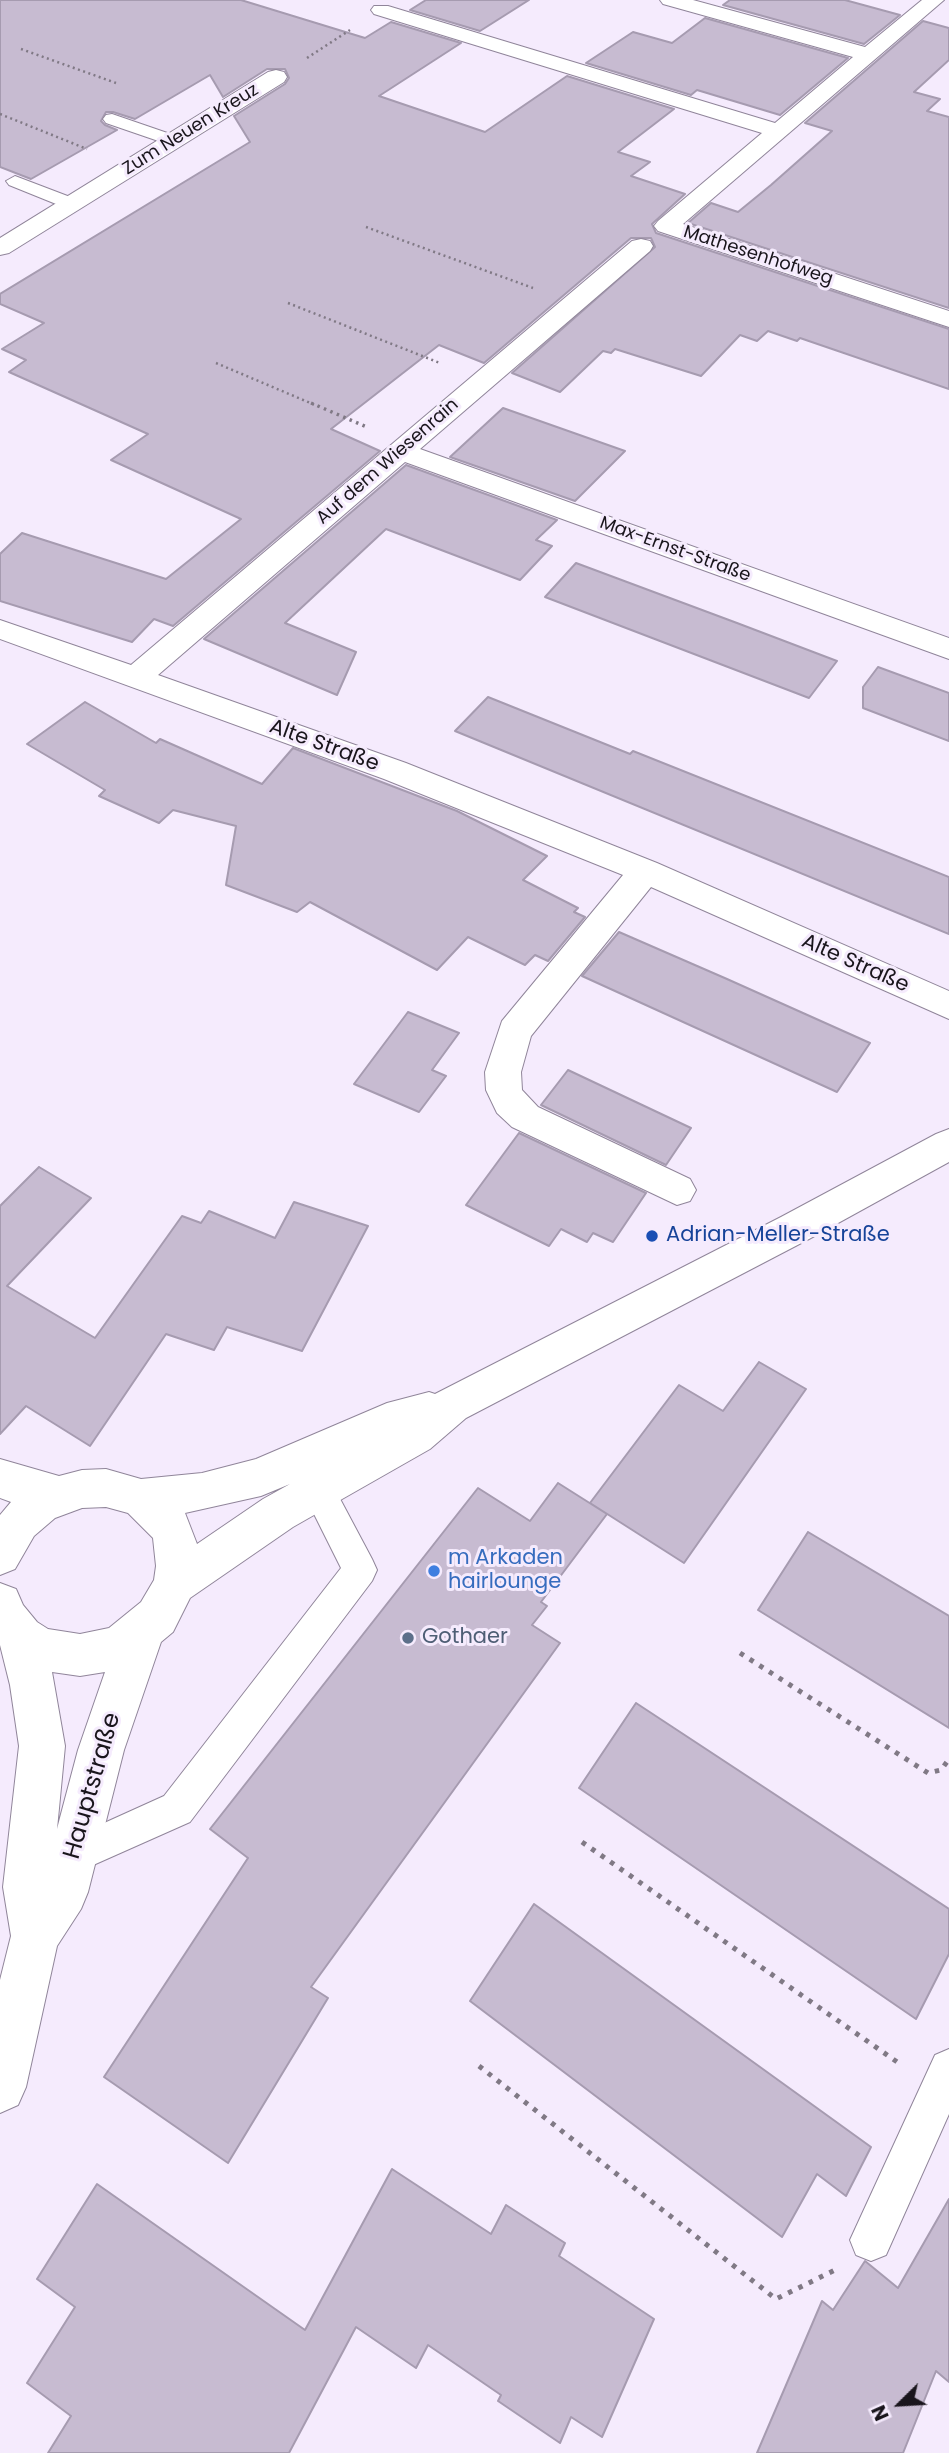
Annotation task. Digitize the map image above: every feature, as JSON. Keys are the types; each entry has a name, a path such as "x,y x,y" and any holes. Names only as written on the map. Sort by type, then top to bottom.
{"street":[{"path":"670,0 869,55"},
{"name":"Mathesenhofweg","path":"934,0 666,226 949,319"},
{"path":"381,10 778,131"},
{"name":"Zum Neuen Kreuz","path":"0,248 276,77"},
{"name":"Auf dem Wiesenrain","path":"135,678 642,246"},
{"name":"Max-Ernst-Straße","path":"404,448 949,649"},
{"name":"Alte Straße","path":"0,629 395,771 645,871 949,1006"},
{"path":"645,871 515,1031 503,1072 504,1090 510,1104 525,1117 677,1190"},
{"path":"175,1584 228,1545 318,1490 415,1436 451,1405 795,1228 949,1144"},
{"path":"0,1555 19,1522 40,1504 59,1495 82,1489 106,1488 141,1498 202,1492 261,1477 402,1416 451,1405"},
{"path":"0,1478 59,1495"},
{"path":"11,1620 40,1649 80,1655 103,1652 125,1643 157,1617 175,1584 177,1548 172,1530 161,1515 141,1498"},
{"name":"Hauptstraße","path":"11,1620 33,1685 42,1746 27,1887 35,1936"},
{"name":"Hauptstraße","path":"0,2087 35,1936 64,1892 101,1750 142,1631"}],"lane":[{"path":"112,120 173,141"},
{"path":"15,181 72,204"},
{"path":"73,1856 177,1809 360,1570 318,1490"},
{"path":"871,2240 941,2101"}],"path":[{"name":"Zum Neuen Kreuz","path":"276,77 381,10"},
{"path":"0,114 131,167"},
{"path":"366,227 575,303"},
{"path":"288,303 484,380"},
{"path":"216,363 404,448"},
{"path":"740,1653 928,1773 941,1770 949,1759"},
{"path":"582,1842 941,2101"},
{"path":"479,2066 776,2299 835,2270 871,2240"}],"building":[{"path":"0,0 241,0 365,38 391,22 461,43 379,96 485,132 567,76 674,109 618,152 650,162 631,176 685,194 652,224 656,233 949,329 949,389 800,338 797,341 768,331 757,341 740,335 701,376 615,349 611,353 603,351 560,392 512,373 655,247 651,238 631,238 484,363 439,345 331,429 380,451 173,626 154,619 132,642 0,601 0,554 22,533 166,579 241,519 111,460 148,434 9,372 26,360 2,349 44,323 0,304 0,294 250,142 234,116 285,84 289,78 285,69 267,69 223,97 210,75 135,119 106,112 101,121 117,130 31,179 0,167"},
{"path":"426,0 529,0 480,31 410,10"},
{"path":"730,0 845,0 900,15 864,44 723,5"},
{"path":"705,18 848,58 780,115 697,90 691,95 586,63 633,32 672,43"},
{"path":"923,21 949,28 949,60 914,92 940,99 927,111 949,117 949,308 688,223 711,203 738,212 771,185 832,131 805,123"},
{"path":"503,408 625,451 575,501 450,457"},
{"path":"406,465 557,520 536,540 552,546 520,580 386,529 285,623 356,652 337,695 204,639"},
{"path":"576,563 837,661 809,698 545,597"},
{"path":"878,667 949,693 949,741 863,708 863,687"},
{"path":"488,697 630,754 633,751 949,877 949,934 455,731"},
{"path":"85,702 156,743 160,739 262,784 293,748 457,811 547,856 523,880 578,908 574,912 585,917 548,961 535,955 525,965 468,937 437,970 310,902 297,912 226,885 236,826 173,810 159,823 99,796 105,790 27,744"},
{"path":"619,932 870,1043 837,1092 582,976"},
{"path":"408,1012 459,1033 432,1070 446,1076 419,1112 354,1084"},
{"path":"568,1070 691,1128 666,1165 541,1105"},
{"path":"519,1133 646,1193 613,1242 593,1233 587,1242 561,1229 549,1246 466,1205"},
{"path":"39,1167 91,1198 7,1286 95,1338 182,1216 201,1223 209,1211 275,1238 294,1202 368,1226 302,1351 227,1327 214,1350 166,1334 90,1446 26,1406 0,1434 0,1206"},
{"path":"759,1362 806,1389 684,1563 590,1503 679,1385 723,1411"},
{"path":"558,1483 607,1514 541,1602 547,1606 532,1625 560,1643 311,1987 328,1998 228,2163 104,2077 248,1858 210,1829 478,1488 530,1521"},
{"path":"808,1532 949,1616 949,1728 758,1610"},
{"path":"636,1703 949,1909 949,1954 916,2019 579,1788"},
{"path":"534,1904 871,2147 846,2196 817,2174 782,2237 470,2001"},
{"path":"392,2169 491,2234 506,2205 565,2243 559,2256 654,2319 602,2437 571,2417 560,2443 498,2401 501,2395 428,2345 416,2368 356,2327 289,2453 48,2453 71,2416 27,2383 75,2307 37,2279 97,2184 305,2330"},
{"path":"949,2199 949,2382 936,2371 903,2453 757,2453 822,2301 833,2310 865,2261 898,2288"}],"place":[{"name":"Adrian-Meller-Straße","path":"652,1236"},
{"name":"m Arkaden hairlounge","path":"434,1571"},
{"name":"Gothaer","path":"408,1638"}]}
